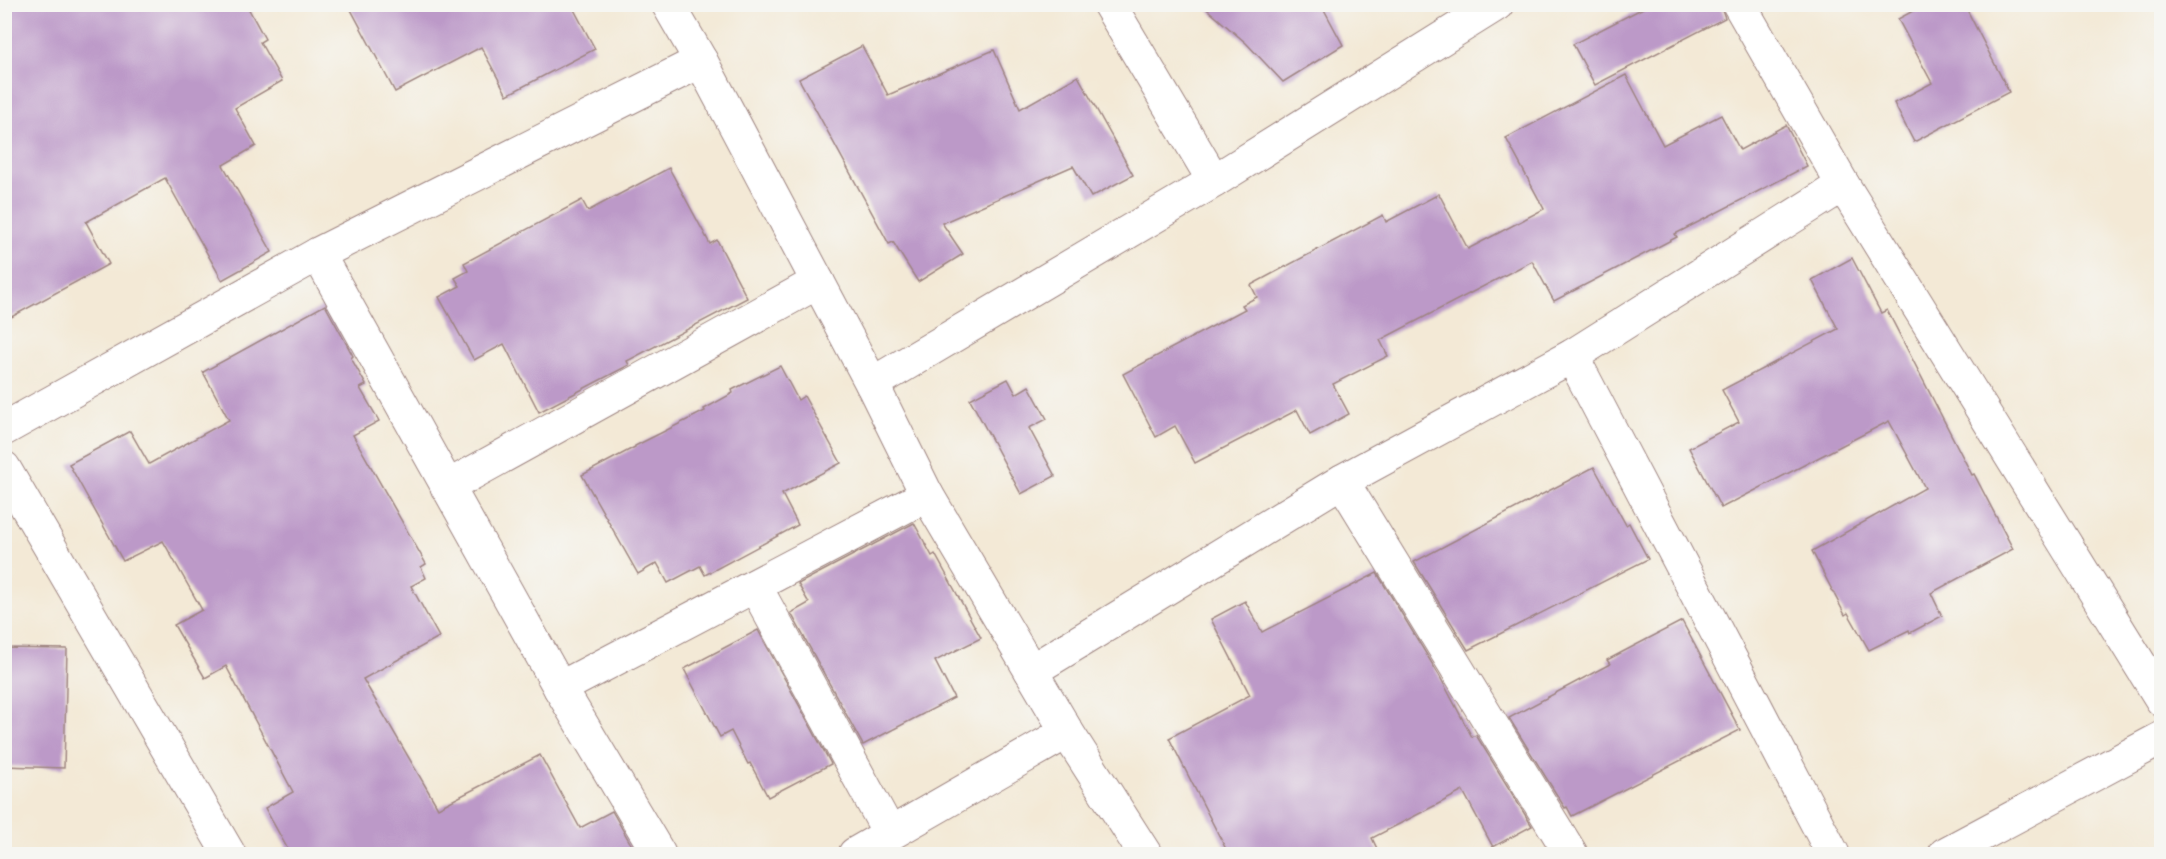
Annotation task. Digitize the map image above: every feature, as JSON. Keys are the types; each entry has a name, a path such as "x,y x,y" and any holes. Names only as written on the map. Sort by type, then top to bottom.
{"street":[{"path":"668,4 701,61 872,384 927,495 1067,732 1144,855"},
{"path":"1109,4 1214,181"},
{"path":"872,384 1214,181 1497,4"},
{"path":"1739,4 1843,185 2162,700"},
{"path":"4,429 318,254 701,61"},
{"path":"1031,670 1342,481 1572,356 1843,185"},
{"path":"318,254 560,688 658,855"},
{"path":"447,487 818,282"},
{"path":"1572,356 1833,855"},
{"path":"4,468 229,855"},
{"path":"1342,481 1571,855"},
{"path":"560,688 927,495"},
{"path":"754,586 890,834"},
{"path":"855,855 1067,732"},
{"path":"1945,855 2162,738"}],"building":[{"path":"4,4 246,4 265,39 260,42 282,81 235,108 256,146 223,165 272,252 222,280 165,178 86,222 109,264 4,321"},
{"path":"348,4 571,4 595,49 507,95 481,47 395,92"},
{"path":"1201,4 1321,4 1343,45 1283,82 1246,43"},
{"path":"1651,4 1720,4 1725,18 1595,85 1573,44"},
{"path":"1926,4 1964,4 2009,92 1914,142 1894,103 1932,83 1898,19"},
{"path":"862,46 888,95 994,50 1020,109 1078,76 1133,175 1091,197 1073,166 942,223 963,254 918,282 893,242 889,244 799,79"},
{"path":"1626,75 1663,145 1721,115 1740,150 1786,125 1807,166 1675,234 1677,237 1554,301 1532,261 1380,340 1388,356 1333,384 1349,414 1310,435 1297,410 1195,463 1175,426 1156,437 1123,374 1245,309 1242,305 1257,297 1251,285 1383,215 1386,222 1439,194 1468,249 1544,209 1506,138"},
{"path":"669,168 710,244 717,240 747,298 627,361 629,365 539,412 504,344 474,360 439,297 460,286 455,278 468,271 464,263 582,200 588,211"},
{"path":"1852,258 1881,313 1887,310 2013,549 1931,593 1942,616 1910,633 1909,630 1869,650 1848,613 1845,615 1812,551 1925,488 1889,421 1721,508 1689,448 1739,422 1722,390 1838,329 1812,280"},
{"path":"325,305 353,356 351,358 366,385 360,388 379,421 353,435 426,564 421,567 426,578 411,586 439,637 363,679 438,808 540,755 580,828 612,811 637,855 291,855 265,808 293,792 226,666 205,678 174,625 202,610 163,541 123,561 69,464 130,431 149,464 229,420 203,372"},
{"path":"780,366 798,400 804,396 841,463 782,494 798,525 705,575 700,566 668,583 657,563 638,574 582,475 705,411 704,409 733,393 732,390"},
{"path":"1008,379 1016,394 1029,386 1047,419 1029,428 1055,476 1021,494 970,399"},
{"path":"1594,467 1626,525 1629,523 1648,559 1468,650 1414,562"},
{"path":"914,523 932,556 935,554 981,638 935,661 954,698 863,745 791,613 809,603 798,584"},
{"path":"1377,573 1439,675 1472,737 1476,735 1532,826 1493,847 1463,791 1372,838 1380,855 1229,855 1169,738 1250,695 1211,619 1245,601 1262,632"},
{"path":"1682,621 1740,730 1572,816 1509,718 1610,664 1607,660"},
{"path":"758,630 831,764 768,797 731,731 720,737 684,669"},
{"path":"4,648 67,649 64,768 4,766"}]}
